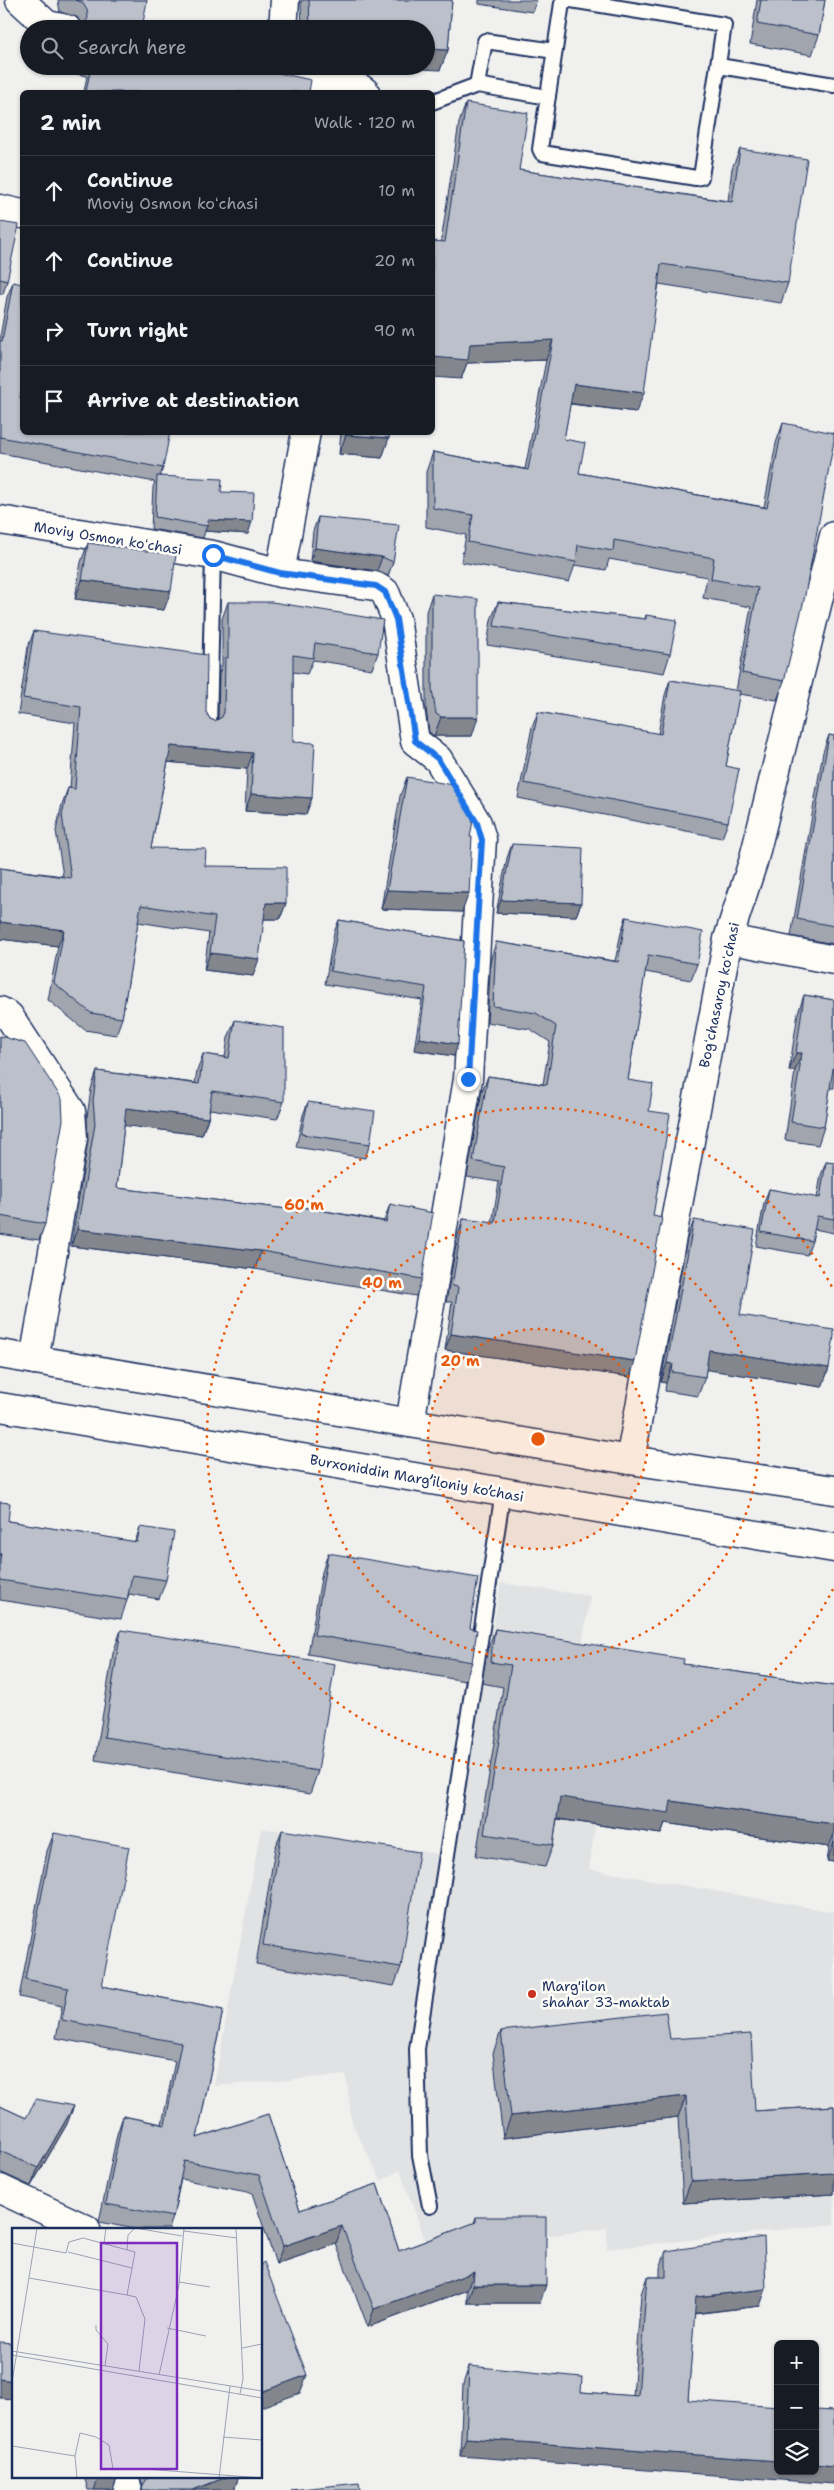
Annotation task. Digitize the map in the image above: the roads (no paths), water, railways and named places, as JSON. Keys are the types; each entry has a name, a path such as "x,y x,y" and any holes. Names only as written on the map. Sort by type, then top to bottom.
{"street":[{"path":"21,0 42,20"},
{"path":"284,20 285,0"},
{"path":"306,75 363,90"},
{"path":"0,209 20,214"},
{"path":"280,573 305,435"},
{"name":"Moviy Osmon koʻchasi","path":"0,520 213,555 280,573 376,586 385,592 396,619 415,741 438,759 477,823 482,840 468,1079 410,1423"},
{"name":"Bogʻchasaroy koʻchasi","path":"630,1460 728,939 753,862 834,536"},
{"path":"728,939 834,960"},
{"path":"0,1011 9,1016 72,1111 73,1138 34,1360"},
{"path":"0,1354 630,1460 834,1490"},
{"name":"Burxoniddin Marg’iloniy ko’chasi","path":"0,1407 834,1548"},
{"path":"0,2189 84,2228"}],"lane":[{"path":"569,0 724,25 702,174 696,178 542,153 540,149 555,51 562,3 569,0"},
{"path":"477,86 485,41 555,51"},
{"path":"719,66 834,84"},
{"path":"435,101 477,86 548,96"},
{"path":"209,728 213,555"},
{"path":"430,2206 420,2155 417,2049 503,1492"}],"place":[{"name":"Marg'ilon shahar 33-maktab","path":"532,1994"}]}
